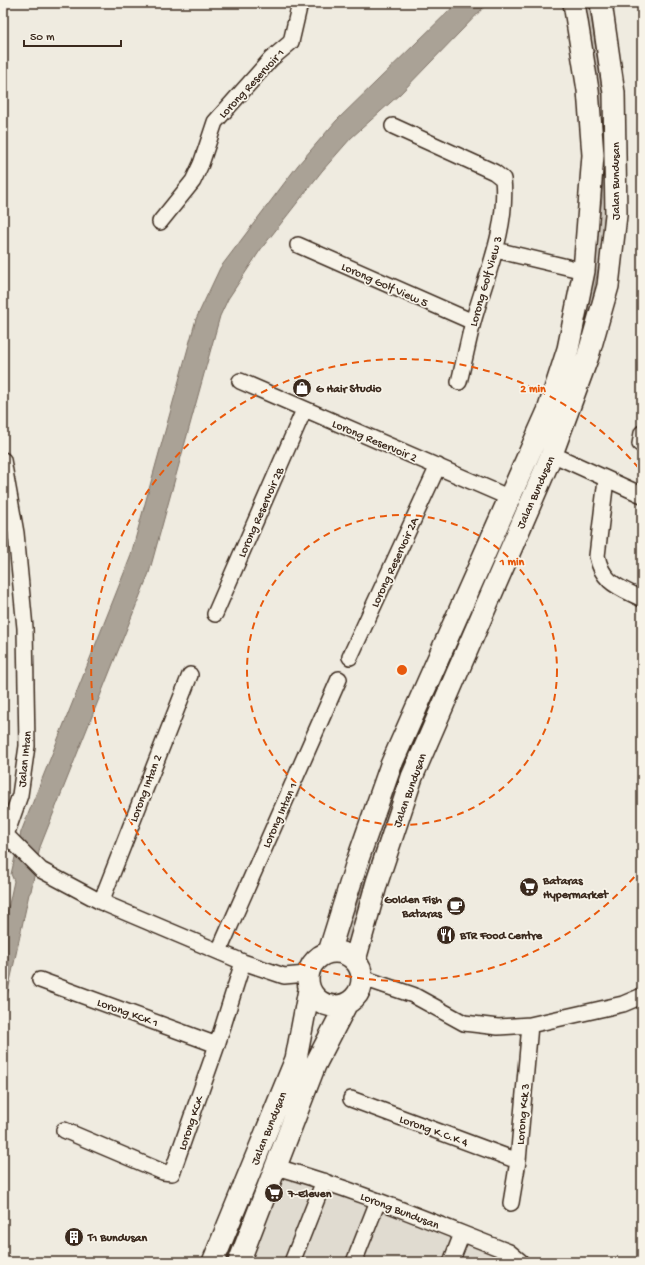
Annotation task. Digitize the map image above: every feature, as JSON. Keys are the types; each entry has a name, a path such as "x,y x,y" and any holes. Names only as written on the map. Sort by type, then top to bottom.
{"main road":[{"name":"Jalan Bundusan","path":"329,952 358,859 391,764 510,498 552,397 568,349 584,271 593,155 588,90 574,3"},
{"name":"Jalan Bundusan","path":"359,969 377,882 412,776 552,454 588,356 608,286 616,215 614,92 601,3"},
{"path":"329,952 347,954 359,969 358,993 347,1003 339,1006 330,1006 321,1003 314,998 308,982 314,960 329,952"},
{"name":"Jalan Bundusan","path":"213,1262 296,1059 308,982"},
{"name":"Jalan Bundusan","path":"239,1262 315,1065 347,1003"}],"street":[{"name":"Lorong Reservoir 1","path":"160,222 193,181 201,164 215,122 271,59 291,42 300,3"},
{"name":"Lorong Golf View 3","path":"394,126 494,172 503,179 505,198 496,250 473,322 459,382"},
{"name":"Lorong Golf View 5","path":"298,245 473,322"},
{"path":"496,250 584,271"},
{"name":"Lorong Reservoir 2","path":"240,381 510,498"},
{"name":"Lorong Reservoir 2B","path":"215,614 304,410"},
{"path":"552,454 642,496"},
{"name":"Jalan Intan","path":"3,460 16,533 25,628 28,746 20,795 8,837 41,870 101,902 242,962 284,976 308,982"},
{"name":"Lorong Reservoir 2A","path":"350,657 438,466"},
{"path":"606,479 597,556 600,567 609,581 642,600"},
{"name":"Lorong Intan 2","path":"101,902 190,675"},
{"name":"Lorong Intan 1","path":"219,951 339,679"},
{"name":"Lorong KCK","path":"64,1130 162,1172 172,1173 217,1045 242,962"},
{"path":"359,969 413,995 464,1023 498,1027 530,1025 623,1004 642,996"},
{"name":"Lorong KCK 1","path":"40,980 217,1045"},
{"name":"Lorong Kck 3","path":"511,1203 518,1161 530,1025"},
{"name":"Lorong K.C.K 4","path":"351,1099 518,1161"},
{"name":"Lorong Bundusan","path":"276,1167 324,1181 378,1201 462,1234 517,1260"},
{"path":"292,1262 324,1181"},
{"path":"354,1262 378,1201"},
{"path":"451,1262 462,1234"}],"shaded area":[{"path":"457,3 488,3 400,94 351,138 322,171 261,249 228,299 220,316 149,573 40,847 3,1014 3,932 14,881 11,874 21,832 130,558 196,319 220,268 298,165 336,121"},
{"path":"584,3 589,3 605,110 606,198 601,254 584,343 357,944 340,938 356,906 410,751 545,443 589,299 602,198 603,151 596,70"},
{"path":"276,1167 521,1262 239,1262"}],"place":[{"name":"G Hair Studio","path":"302,388"},
{"name":"Bataras Hypermarket","path":"529,887"},
{"name":"Golden Fish Bataras","path":"456,906"},
{"name":"BTR Food Centre","path":"446,935"},
{"name":"7-Eleven","path":"274,1193"},
{"name":"T1 Bundusan","path":"74,1237"}]}
